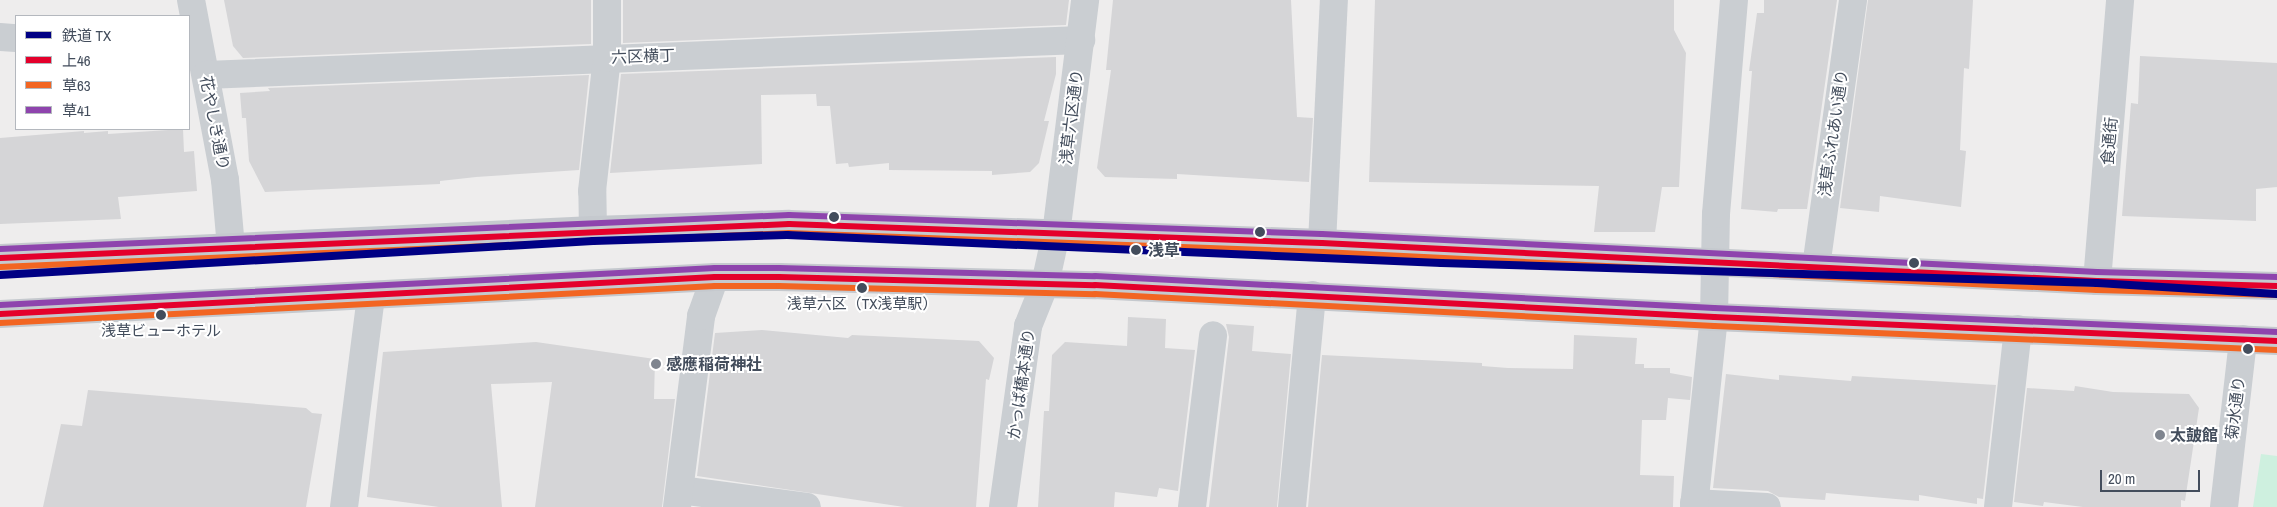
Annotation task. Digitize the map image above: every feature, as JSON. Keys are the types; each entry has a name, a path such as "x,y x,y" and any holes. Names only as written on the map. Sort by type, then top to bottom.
{"main road":[{"path":"0,258 593,230 789,224 1322,243 2098,281 2277,286"},
{"path":"0,314 371,298 715,277 1045,284 1714,317 2018,328 2277,341"}],"street":[{"name":"花やしき通り","path":"190,0 194,41 206,75 229,202 231,247"},
{"path":"593,230 592,191 607,58 607,0"},
{"name":"浅草六区通り","path":"1056,234 1085,0"},
{"path":"1322,243 1334,0"},
{"path":"1734,0 1715,261 1714,317 1694,505 1767,507"},
{"name":"浅草ふれあい通り","path":"1816,266 1853,0"},
{"name":"食通街","path":"2098,281 2120,0"},
{"path":"0,37 15,38"},
{"name":"六区横丁","path":"206,75 1081,40"},
{"name":"かっぱ橋本通り","path":"1003,507 1028,326 1045,284 1056,234"},
{"path":"715,277 701,316 679,498 807,507"},
{"path":"1292,507 1312,296"},
{"path":"344,507 371,298"},
{"path":"1998,507 2018,328"},
{"path":"1192,507 1213,335"},
{"name":"菊水通り","path":"2224,507 2244,339"}],"green space":[{"path":"2261,454 2277,456 2277,507 2253,507"}],"building":[{"path":"224,0 591,0 591,44 243,58 233,46"},
{"path":"623,0 1069,0 1066,25 623,43"},
{"path":"1113,0 1291,0 1297,117 1313,118 1309,182 1177,174 1177,179 1105,177 1097,168 1111,70 1106,70"},
{"path":"1375,0 1674,0 1674,30 1686,53 1679,187 1662,187 1655,232 1594,232 1599,186 1369,182"},
{"path":"1764,0 1837,0 1807,209 1778,209 1777,212 1741,209 1752,71 1749,71 1757,13 1764,13"},
{"path":"1868,0 1973,0 1969,69 1964,68 1960,150 1966,151 1961,207 1880,196 1879,212 1840,208"},
{"path":"2140,56 2277,63 2277,187 2256,189 2256,221 2122,216 2131,103 2138,104"},
{"path":"1056,57 1056,74 1044,121 1049,121 1039,163 1030,172 992,175 992,171 889,170 889,163 849,167 848,163 836,164 830,106 817,106 816,94 761,95 762,164 610,173 621,74"},
{"path":"589,75 579,170 476,177 440,181 440,184 265,192 249,161 246,118 242,118 240,93 270,91 268,88"},
{"path":"183,130 184,152 194,151 197,191 118,197 121,219 0,224 0,138 84,131 84,133 108,131 108,134"},
{"path":"1128,317 1166,319 1165,348 1195,350 1178,491 1159,488 1157,497 1115,492 1114,507 1038,507 1044,411 1049,411 1052,355 1065,342 1127,346"},
{"path":"1226,324 1254,326 1252,351 1291,354 1277,507 1209,507 1229,337"},
{"path":"762,330 848,338 852,335 979,341 994,358 989,380 986,379 976,507 904,507 697,476 715,333"},
{"path":"1574,335 1637,338 1635,364 1644,364 1644,368 1670,368 1670,373 1692,377 1690,400 1668,398 1666,420 1642,420 1640,475 1674,476 1673,507 1308,507 1322,355 1482,363 1482,366 1508,368 1573,369"},
{"path":"536,342 655,359 654,399 675,399 662,507 535,507 552,382 491,384 502,507 439,507 367,497 383,352"},
{"path":"1726,374 1779,380 1779,375 1851,381 1852,376 1996,385 1983,499 1977,498 1977,504 1919,495 1919,501 1826,493 1825,500 1779,497 1768,491 1713,488"},
{"path":"2075,386 2113,392 2189,394 2199,408 2185,501 2181,500 2181,507 2083,507 2044,502 2043,506 2014,502 2027,388 2074,391"},
{"path":"88,390 306,408 312,413 322,414 306,507 43,507 61,424 82,426"}],"rail line":[{"name":"TX","path":"0,275 593,241 787,235 1441,263 2097,283 2277,294"}],"transit line":[{"name":"草41","path":"0,249 789,215 1322,234 2097,272 2277,277"},
{"name":"上46","path":"0,258 789,224 1322,243 2097,281 2277,286"},
{"name":"草63","path":"0,267 789,233 1322,252 2097,290 2277,295"},
{"name":"草41","path":"0,305 715,268 779,268 1095,276 1714,308 2277,332"},
{"name":"上46","path":"0,314 715,277 779,277 1095,285 1714,317 2277,341"},
{"name":"草63","path":"0,323 715,286 779,286 1095,294 1714,326 2277,350"}],"place":[{"name":"浅草","path":"1136,250"},
{"name":"浅草六区（TX浅草駅）","path":"862,288"},
{"name":"浅草ビューホテル","path":"161,315"},
{"name":"感應稲荷神社","path":"656,364"},
{"name":"太皷館","path":"2160,435"}]}
